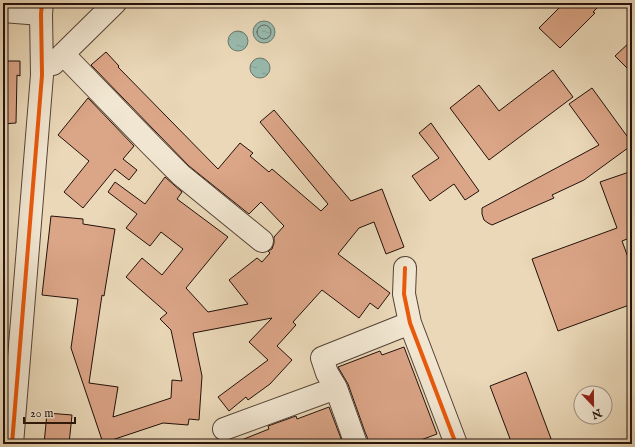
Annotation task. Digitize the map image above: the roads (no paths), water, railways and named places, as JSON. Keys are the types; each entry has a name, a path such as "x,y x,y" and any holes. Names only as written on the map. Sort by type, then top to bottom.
{"street":[{"path":"42,75 115,3"},
{"path":"3,11 42,9 42,75 12,444"},
{"path":"63,54 181,175 262,241"},
{"path":"405,268 404,294 410,323 456,444"},
{"path":"356,444 322,358 410,323"},
{"path":"224,430 331,380"}],"water":[{"path":"264,21 272,24 275,32 272,40 264,43 256,40 253,32 256,24"},
{"path":"238,31 245,34 248,41 245,48 238,51 231,48 228,41 231,34"},
{"path":"260,58 267,61 270,68 267,75 260,78 253,75 250,68 253,61"}]}
